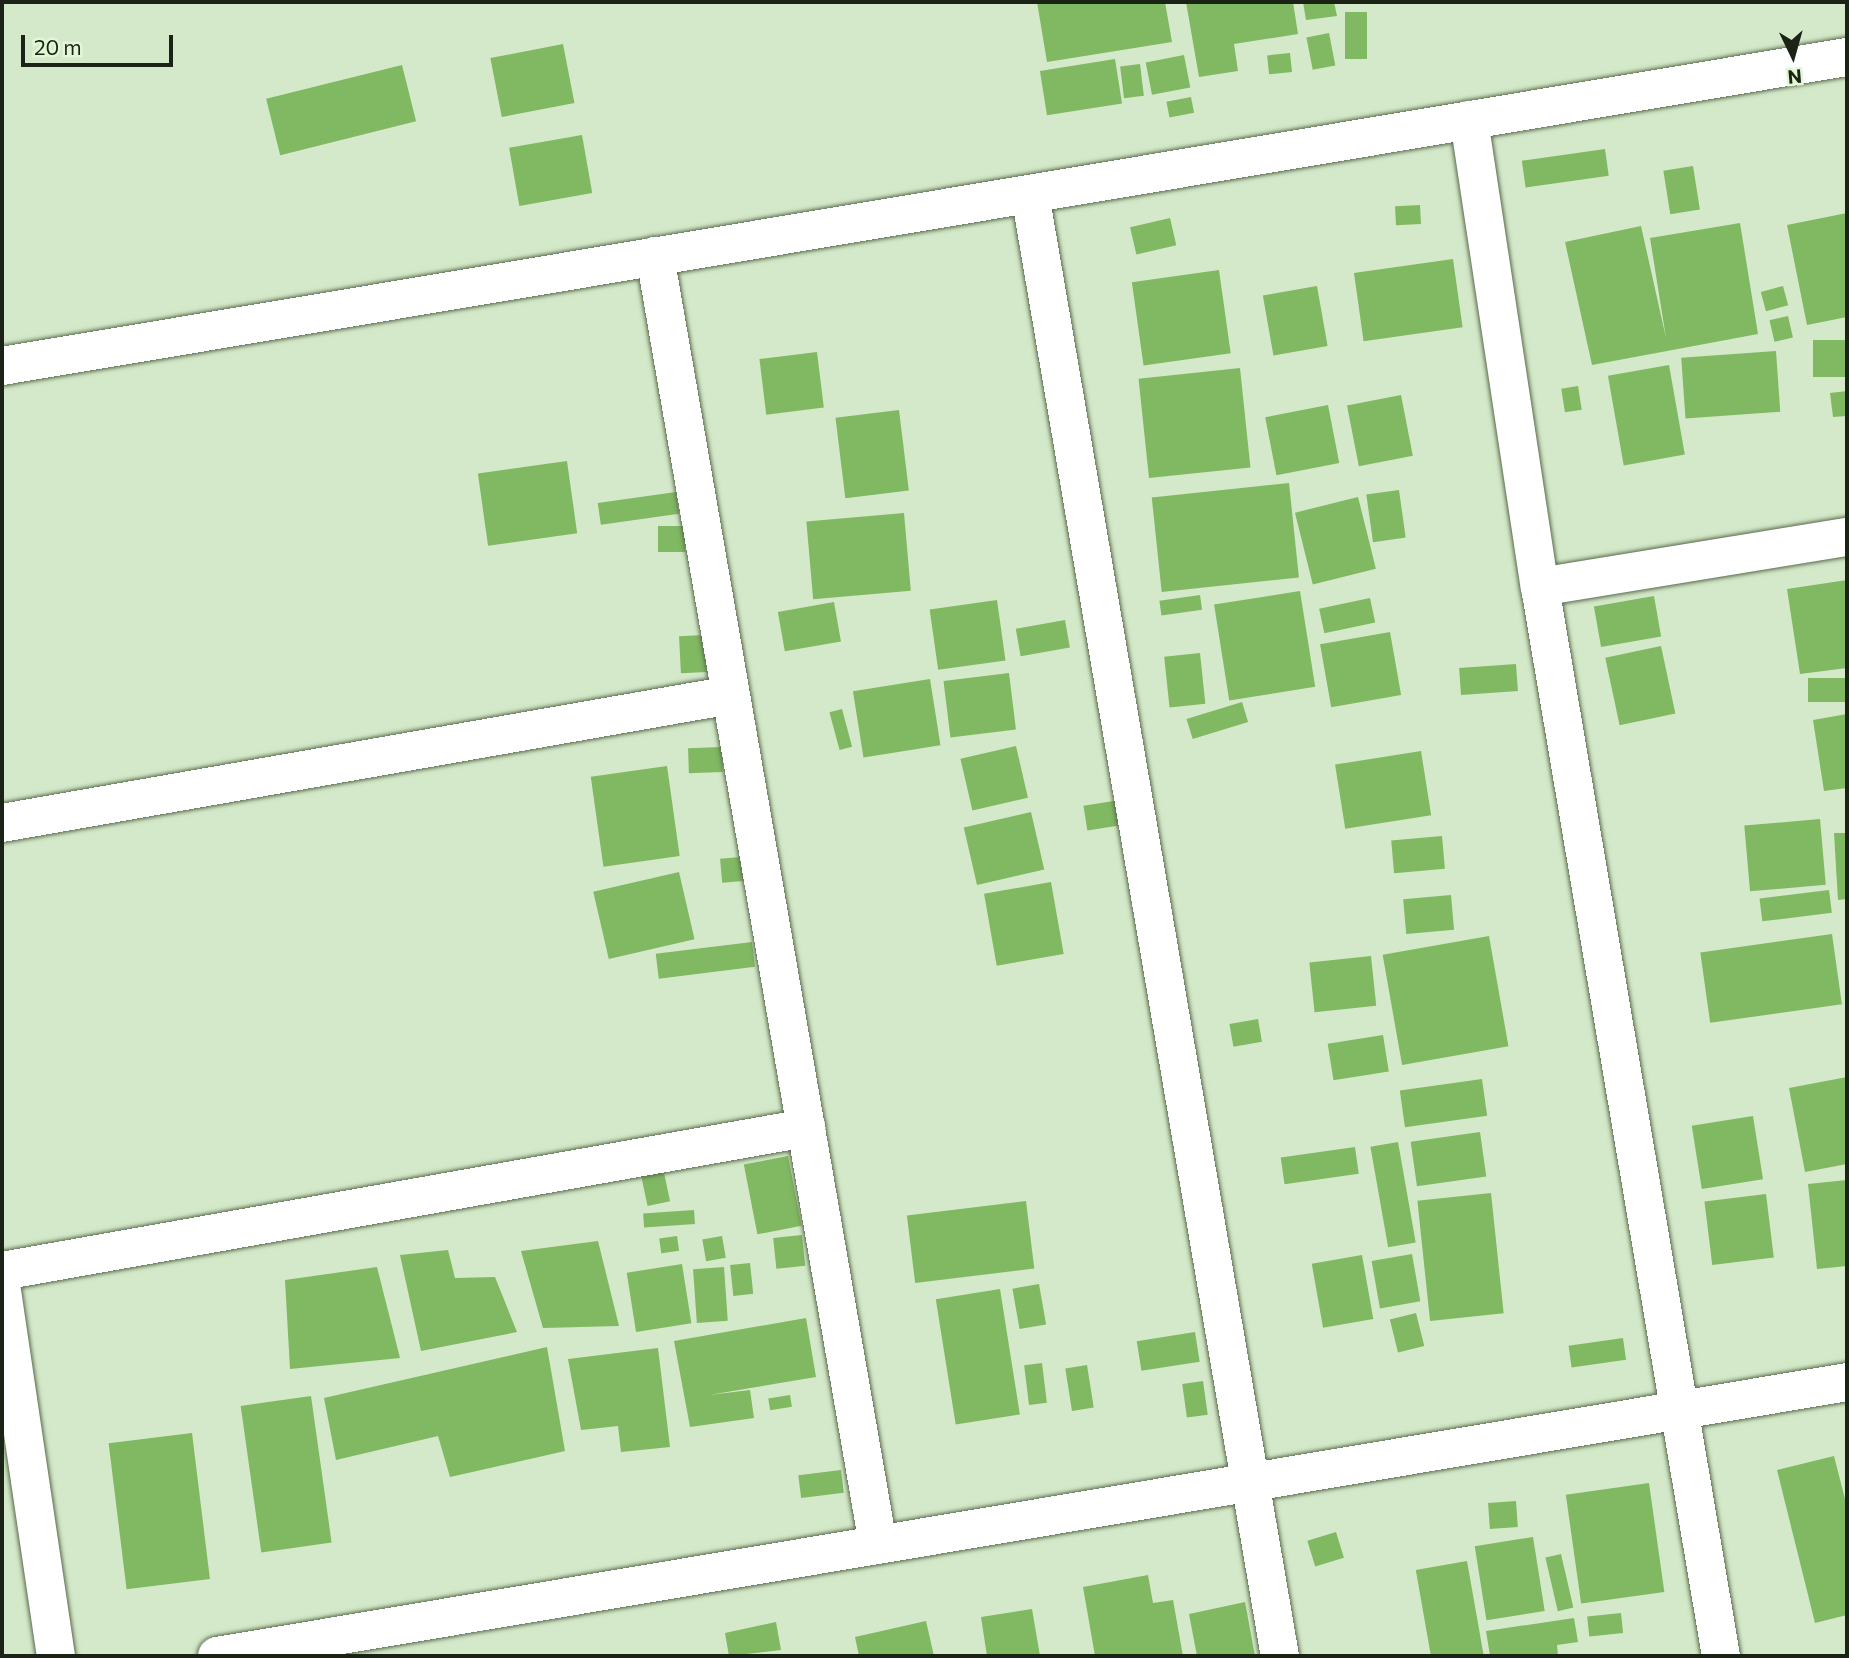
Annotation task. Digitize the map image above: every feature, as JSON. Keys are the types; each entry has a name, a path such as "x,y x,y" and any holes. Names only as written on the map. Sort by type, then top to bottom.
{"street":[{"path":"2,366 1847,57"},
{"path":"1469,120 1540,587 1721,1656"},
{"path":"1030,194 1280,1656"},
{"path":"655,256 878,1545"},
{"path":"1540,587 1847,537"},
{"path":"2,823 731,695"},
{"path":"2,1270 806,1128"},
{"path":"2,1290 57,1656"},
{"path":"218,1656 1847,1382"}],"building":[{"path":"1037,2 1165,2 1172,42 1047,62"},
{"path":"1186,2 1293,2 1298,34 1234,44 1238,71 1199,77"},
{"path":"1303,2 1334,2 1337,16 1306,20"},
{"path":"1345,12 1367,12 1367,59 1345,59"},
{"path":"1329,33 1335,65 1313,70 1306,37"},
{"path":"563,44 574,103 502,117 490,58"},
{"path":"1290,53 1292,72 1269,74 1267,55"},
{"path":"1184,55 1190,87 1152,95 1146,62"},
{"path":"1115,59 1122,103 1047,115 1040,71"},
{"path":"1140,64 1144,96 1124,98 1120,66"},
{"path":"402,65 416,121 280,155 266,99"},
{"path":"1191,97 1194,113 1170,117 1166,102"},
{"path":"582,135 592,193 519,206 509,148"},
{"path":"1605,149 1609,176 1526,187 1522,161"},
{"path":"1693,166 1700,209 1670,214 1663,171"},
{"path":"1420,205 1421,224 1396,225 1395,206"},
{"path":"1847,213 1847,317 1807,325 1787,225"},
{"path":"1170,218 1176,245 1136,255 1130,227"},
{"path":"1740,223 1758,334 1592,365 1565,242 1641,226 1666,338 1650,238"},
{"path":"1453,259 1463,327 1364,341 1354,273"},
{"path":"1219,270 1231,353 1144,365 1132,282"},
{"path":"1317,286 1328,346 1273,356 1263,296"},
{"path":"1783,286 1788,305 1766,311 1761,292"},
{"path":"1788,316 1793,337 1774,342 1769,320"},
{"path":"1813,340 1847,340 1847,377 1813,377"},
{"path":"1776,351 1780,412 1685,418 1681,358"},
{"path":"817,352 824,408 766,415 759,359"},
{"path":"1669,365 1685,455 1624,465 1608,376"},
{"path":"1240,368 1250,467 1149,478 1139,379"},
{"path":"1578,386 1582,410 1565,412 1561,389"},
{"path":"1847,391 1847,416 1833,417 1830,393"},
{"path":"1401,395 1413,456 1359,466 1347,405"},
{"path":"1328,405 1339,463 1276,475 1265,417"},
{"path":"899,410 909,490 845,498 835,418"},
{"path":"567,461 577,533 488,546 478,474"},
{"path":"1289,483 1299,577 1162,592 1152,497"},
{"path":"1399,490 1406,538 1373,542 1366,495"},
{"path":"676,492 679,514 601,525 598,503"},
{"path":"1358,497 1376,569 1313,585 1295,513"},
{"path":"904,513 911,591 813,599 806,522"},
{"path":"658,526 685,526 685,552 658,552"},
{"path":"1847,580 1847,668 1800,674 1787,589"},
{"path":"1300,591 1315,687 1229,700 1214,605"},
{"path":"1200,595 1202,610 1161,616 1159,601"},
{"path":"1654,596 1661,636 1601,647 1594,607"},
{"path":"1370,598 1375,622 1324,633 1319,609"},
{"path":"997,600 1005,660 938,670 930,609"},
{"path":"834,602 841,641 785,651 778,612"},
{"path":"1065,620 1070,648 1021,656 1016,629"},
{"path":"1390,632 1401,695 1331,707 1320,644"},
{"path":"705,635 707,672 681,673 679,636"},
{"path":"1661,646 1675,713 1620,725 1605,658"},
{"path":"1200,653 1205,704 1170,707 1164,657"},
{"path":"1516,664 1518,691 1461,695 1459,668"},
{"path":"1009,673 1016,730 950,738 943,681"},
{"path":"1808,678 1847,678 1847,702 1808,702"},
{"path":"930,679 940,745 863,757 853,691"},
{"path":"1242,702 1248,722 1193,739 1187,719"},
{"path":"842,709 852,747 840,750 829,712"},
{"path":"1847,714 1847,788 1824,791 1813,720"},
{"path":"1016,746 1028,798 972,810 960,759"},
{"path":"722,747 723,772 689,773 688,748"},
{"path":"1421,751 1431,815 1345,829 1335,765"},
{"path":"667,766 680,856 603,867 591,777"},
{"path":"1120,800 1124,825 1087,830 1083,806"},
{"path":"1031,812 1044,869 977,885 964,828"},
{"path":"1820,819 1826,885 1750,891 1744,826"},
{"path":"1834,833 1847,833 1847,899 1838,900"},
{"path":"1442,836 1445,869 1394,873 1391,840"},
{"path":"741,857 743,881 722,883 720,859"},
{"path":"679,872 695,939 609,959 593,892"},
{"path":"1051,882 1064,954 997,966 984,894"},
{"path":"1829,890 1832,913 1762,921 1760,899"},
{"path":"1451,895 1454,930 1406,934 1403,899"},
{"path":"1832,934 1842,1004 1710,1023 1700,953"},
{"path":"1489,936 1508,1046 1402,1065 1383,955"},
{"path":"752,942 755,967 659,979 656,954"},
{"path":"1371,956 1376,1006 1315,1012 1309,962"},
{"path":"1258,1019 1262,1042 1233,1047 1229,1024"},
{"path":"1383,1035 1389,1072 1333,1080 1328,1044"},
{"path":"1847,1077 1847,1164 1805,1172 1789,1088"},
{"path":"1482,1079 1487,1116 1405,1127 1400,1091"},
{"path":"1753,1116 1763,1179 1702,1189 1692,1126"},
{"path":"1480,1132 1486,1177 1417,1186 1411,1142"},
{"path":"1398,1142 1416,1242 1388,1247 1370,1147"},
{"path":"1355,1147 1359,1174 1284,1184 1281,1157"},
{"path":"788,1156 802,1226 757,1234 744,1165"},
{"path":"663,1168 670,1201 648,1206 641,1173"},
{"path":"1847,1180 1847,1266 1817,1269 1808,1184"},
{"path":"1491,1193 1504,1313 1430,1321 1417,1201"},
{"path":"1766,1194 1774,1258 1712,1265 1704,1202"},
{"path":"1026,1201 1034,1268 915,1283 907,1216"},
{"path":"694,1210 695,1224 644,1228 643,1214"},
{"path":"802,1235 805,1266 776,1269 773,1238"},
{"path":"677,1236 679,1251 661,1253 659,1239"},
{"path":"722,1236 726,1258 706,1261 702,1239"},
{"path":"598,1241 619,1326 543,1328 521,1251"},
{"path":"448,1250 455,1278 495,1277 517,1332 421,1351 400,1255"},
{"path":"1412,1254 1420,1301 1380,1308 1372,1261"},
{"path":"1362,1255 1373,1319 1323,1328 1312,1264"},
{"path":"750,1263 753,1294 733,1296 730,1265"},
{"path":"682,1264 691,1323 636,1332 627,1273"},
{"path":"377,1267 400,1358 290,1369 285,1280"},
{"path":"724,1267 728,1321 697,1323 693,1269"},
{"path":"1039,1284 1046,1324 1020,1329 1012,1289"},
{"path":"1000,1289 1020,1414 956,1425 936,1299"},
{"path":"1416,1313 1424,1346 1398,1353 1390,1320"},
{"path":"806,1318 816,1377 709,1395 750,1390 754,1418 690,1427 674,1341"},
{"path":"1195,1332 1200,1362 1141,1371 1137,1341"},
{"path":"1623,1338 1626,1360 1572,1367 1569,1346"},
{"path":"547,1347 565,1451 450,1477 438,1436 336,1460 324,1398"},
{"path":"658,1348 670,1447 621,1452 618,1426 581,1430 568,1359"},
{"path":"1042,1363 1047,1403 1029,1405 1024,1365"},
{"path":"1087,1365 1094,1407 1072,1411 1065,1368"},
{"path":"1203,1381 1208,1415 1187,1418 1182,1384"},
{"path":"790,1395 792,1407 770,1410 768,1398"},
{"path":"311,1396 332,1543 261,1552 241,1406"},
{"path":"192,1433 210,1579 127,1589 109,1443"},
{"path":"1834,1456 1847,1507 1847,1615 1815,1623 1777,1470"},
{"path":"841,1470 844,1493 801,1498 798,1475"},
{"path":"1649,1483 1664,1592 1581,1604 1566,1495"},
{"path":"1516,1501 1518,1527 1490,1529 1488,1503"},
{"path":"1336,1532 1344,1558 1315,1567 1307,1541"},
{"path":"1533,1537 1545,1611 1486,1620 1475,1546"},
{"path":"1561,1554 1573,1608 1558,1611 1545,1558"},
{"path":"1467,1561 1484,1656 1431,1656 1416,1570"},
{"path":"1148,1575 1153,1603 1173,1600 1183,1656 1095,1656 1083,1587"},
{"path":"1245,1602 1255,1656 1197,1656 1189,1614"},
{"path":"1032,1609 1040,1656 987,1656 981,1617"},
{"path":"1621,1613 1623,1633 1589,1636 1587,1617"},
{"path":"1574,1618 1578,1642 1557,1645 1558,1656 1490,1656 1486,1631"},
{"path":"926,1621 934,1656 859,1656 855,1637"},
{"path":"776,1622 781,1650 729,1656 725,1633"}]}
